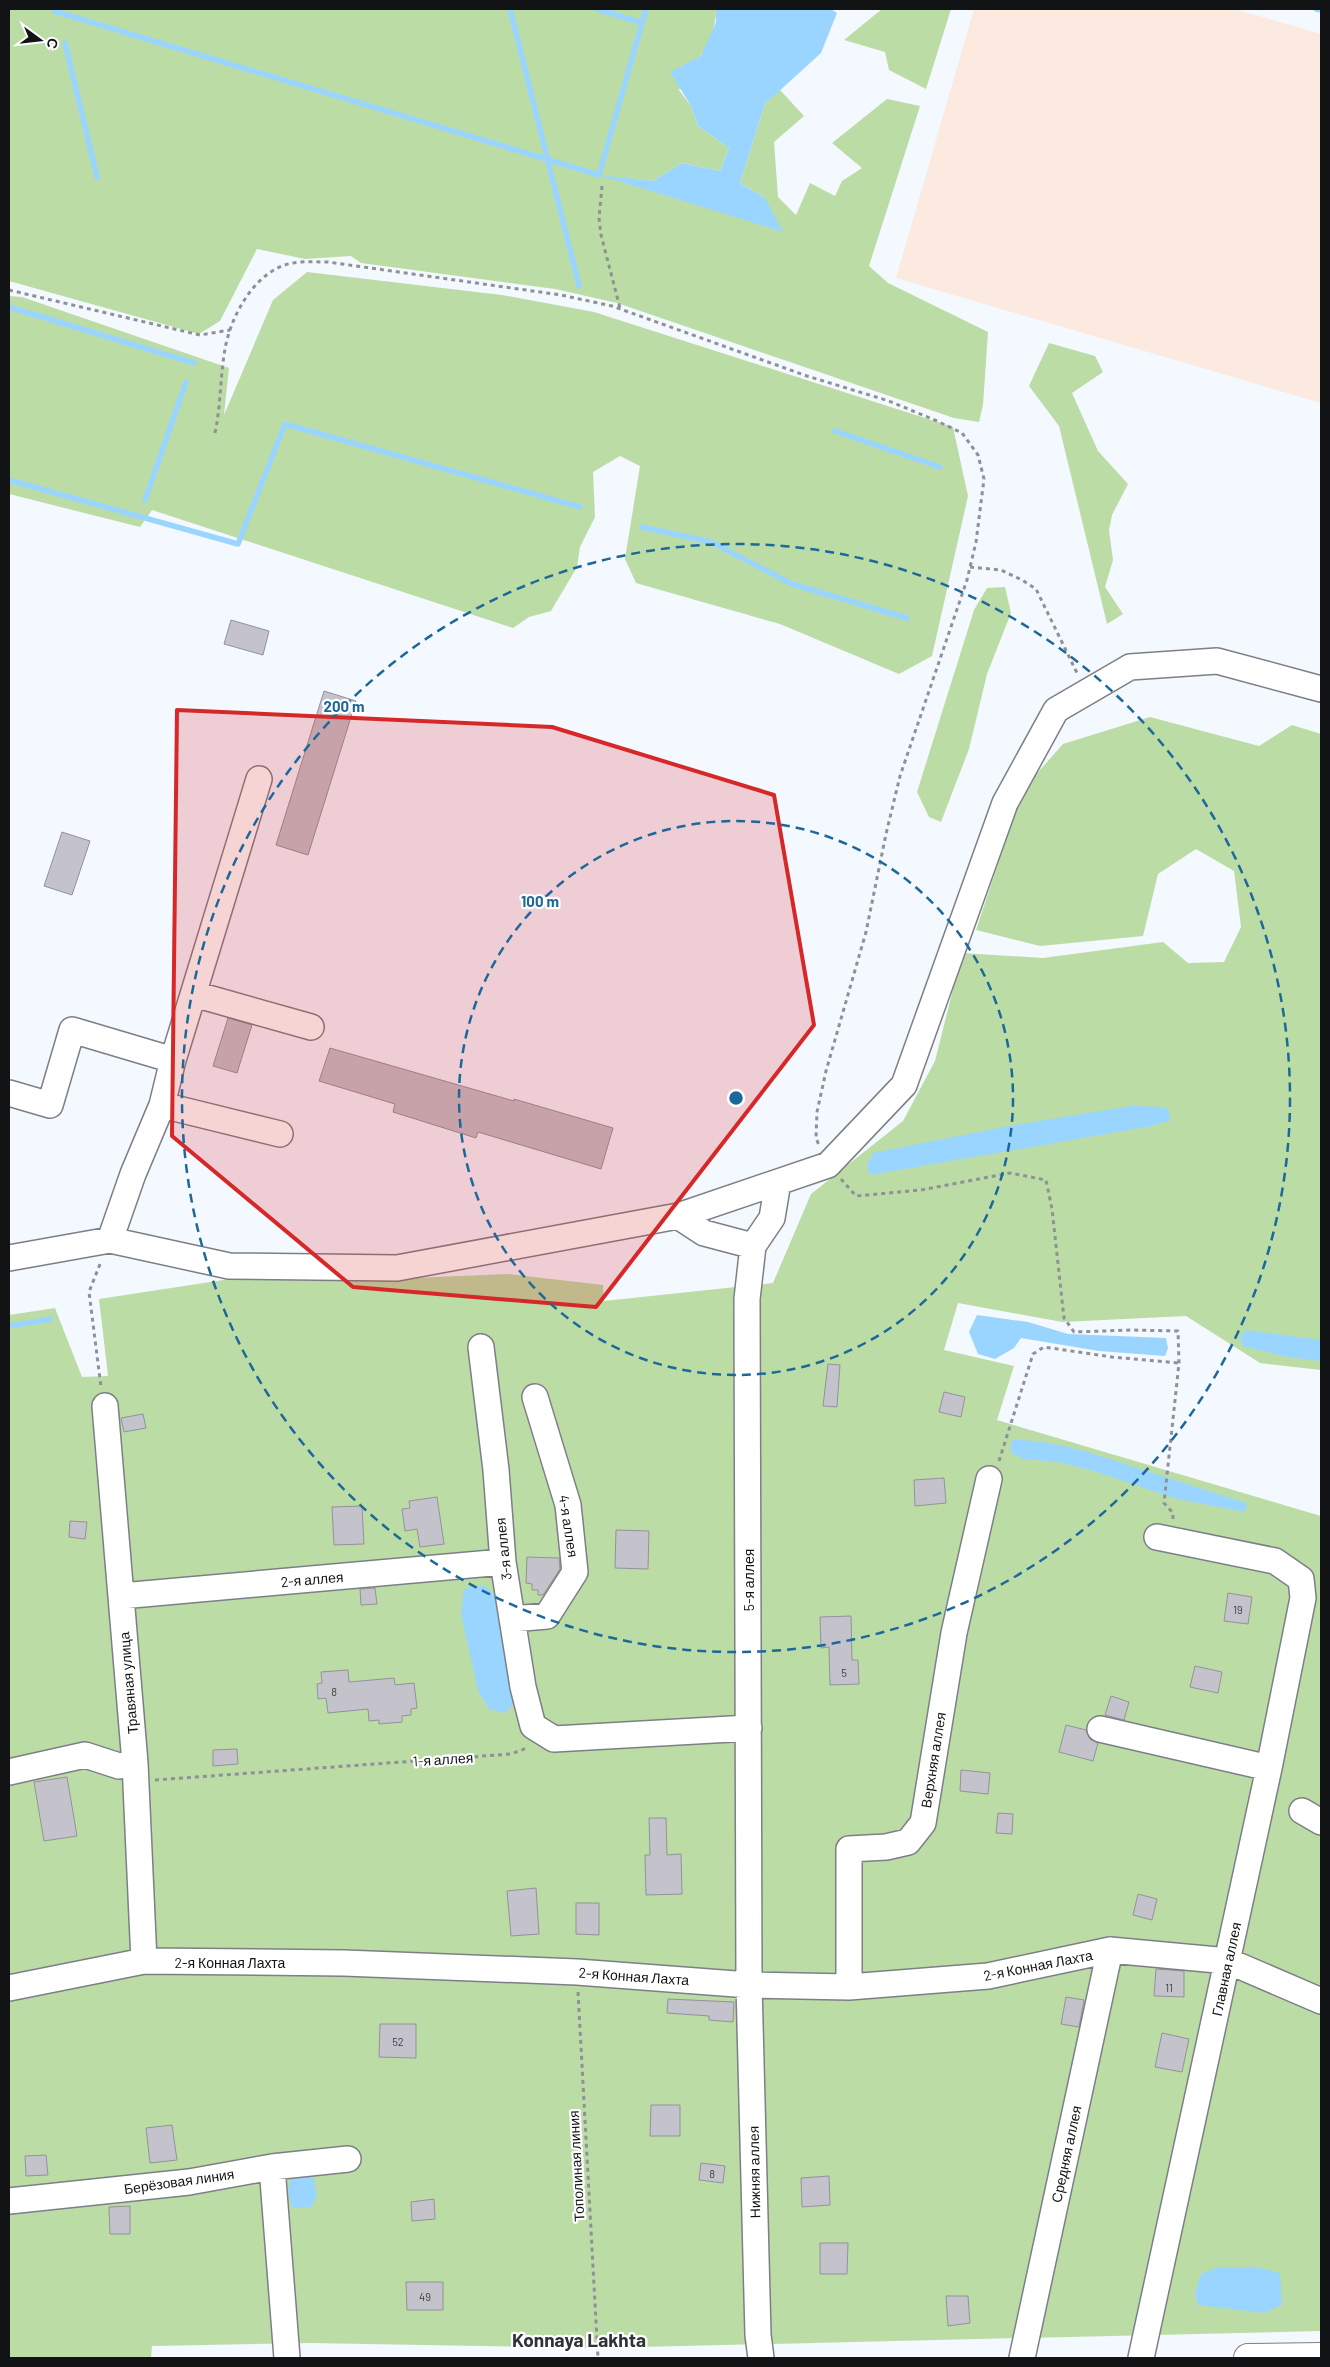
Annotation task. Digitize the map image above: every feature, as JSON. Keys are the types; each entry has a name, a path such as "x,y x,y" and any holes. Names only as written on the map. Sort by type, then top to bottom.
{"main road":[{"path":"1248,2358 1321,2357"}],"street":[{"path":"9,1258 110,1240 229,1266 397,1268 678,1216 828,1165 904,1085 1005,803 1056,710 1130,667 1216,661 1321,689"},
{"path":"110,1240 133,1174 162,1105 173,1060 259,779"},
{"path":"194,994 311,1027"},
{"path":"9,1093 50,1105 72,1030 173,1060"},
{"path":"162,1105 280,1134"},
{"name":"5-я аллея","path":"749,1985 747,1299 753,1246 772,1218 789,1179"},
{"path":"678,1216 704,1233 753,1246"},
{"name":"3-я аллея","path":"481,1347 496,1470 503,1562 523,1687 533,1726 554,1739"},
{"name":"4-я аллея","path":"512,1620 547,1616 576,1572 568,1506 535,1397"},
{"name":"Травяная улица","path":"105,1406 135,1772 144,1961"},
{"name":"Верхняя аллея","path":"849,1987 849,1849 886,1847 908,1842 923,1823 954,1633 989,1479"},
{"name":"Главная аллея","path":"1141,2358 1228,1961 1303,1598 1301,1579 1275,1561 1157,1536"},
{"name":"2-я аллея","path":"121,1596 503,1562"},
{"path":"554,1739 749,1728"},
{"path":"1100,1729 1269,1768"},
{"path":"9,1772 85,1755 135,1772"},
{"name":"2-я Конная Лахта","path":"9,1988 144,1961 344,1963 576,1972 749,1985 849,1987 988,1976 1110,1950 1228,1961 1321,2000"},
{"name":"Средняя аллея","path":"1022,2358 1110,1950"},
{"name":"Нижняя аллея","path":"749,1985 758,2335 761,2358"},
{"name":"Берёзовая линия","path":"9,2200 189,2182 272,2167 348,2158"},
{"path":"272,2167 287,2358"}],"path":[{"path":"602,186 600,218 602,235 620,309"},
{"path":"215,433 220,407 225,349 237,313 264,275 292,263 328,262 561,295 620,309 807,376 889,401 962,433 978,455 984,479 976,542 928,699 900,776 866,932 826,1071 817,1112 816,1138 828,1165 856,1196 921,1190 1010,1173 1046,1180 1052,1209 1064,1318 1074,1332 1178,1331 1179,1363 1166,1468 1164,1502"},
{"path":"9,290 200,335 230,330"},
{"path":"970,566 1001,570 1036,589 1087,692"},
{"path":"105,1406 97,1366 89,1292 110,1240"},
{"path":"989,1479 1002,1455 1014,1408 1034,1354 1039,1350 1044,1347 1112,1357 1179,1363"},
{"name":"1-я аллея","path":"135,1772 511,1754 554,1739"},
{"name":"Тополиная линия","path":"576,1972 598,2358"}],"highlighted area":[{"path":"177,710 552,727 774,795 814,1025 596,1307 353,1287 172,1136"}],"shaded area":[{"path":"974,9 1235,9 1321,34 1321,403 896,278"}],"green space":[{"path":"9,9 716,9 713,31 709,41 679,90 691,106 698,126 729,148 720,171 682,163 653,181 603,176 765,198 740,183 765,104 780,90 804,116 774,142 778,197 796,215 810,183 835,196 842,181 862,168 832,143 887,99 920,106 869,266 888,283 988,332 983,405 979,422 954,418 617,303 555,289 361,263 351,256 305,259 257,249 220,321 199,334 9,281"},
{"path":"882,9 951,9 926,89 889,70 885,52 844,40"},
{"path":"307,272 502,295 594,312 953,427 968,496 932,656 899,674 780,624 636,583 625,559 640,466 620,456 593,472 595,517 580,547 577,567 551,611 529,617 513,628 152,510 140,527 9,494 9,296 22,297 229,368 224,415 273,300"},
{"path":"1049,343 1095,356 1103,372 1072,393 1098,451 1128,484 1112,515 1109,530 1113,560 1105,587 1123,614 1107,624 1059,426 1029,386"},
{"path":"1005,587 1011,613 987,674 969,749 941,822 929,817 917,792 974,610 987,588"},
{"path":"1150,717 1259,746 1292,725 1321,734 1321,1370 1260,1363 1186,1316 1062,1322 958,1303 944,1350 1014,1366 997,1420 1321,1516 1321,2331 598,2348 309,2343 152,2346 151,2358 9,2358 9,1315 55,1308 82,1377 108,1376 99,1299 263,1274 412,1278 508,1274 603,1285 604,1301 773,1283 811,1194 903,1121 935,1061 962,953 1043,958 1163,942 1188,963 1224,962 1241,927 1234,871 1196,849 1158,874 1143,936 1040,946 976,930 1023,789 1063,744"}],"water":[{"path":"716,9 831,9 837,13 821,53 765,104 740,183 765,198 783,232 599,175 653,181 682,163 720,171 729,148 698,126 691,106 670,72 701,56 716,22"},
{"path":"1131,1106 1167,1107 1171,1120 1152,1126 870,1175 867,1166 873,1153 1014,1125"},
{"path":"977,1315 1028,1322 1068,1334 1166,1338 1168,1348 1165,1356 1099,1351 1021,1338 1014,1348 995,1359 978,1354 969,1332"},
{"path":"1245,1330 1321,1340 1321,1361 1287,1357 1242,1346 1240,1338"},
{"path":"1012,1440 1050,1443 1102,1457 1247,1503 1245,1512 1177,1499 1097,1472 1059,1462 1023,1459 1010,1452"},
{"path":"484,1585 497,1597 510,1669 514,1703 506,1713 489,1709 478,1691 461,1614 464,1589"},
{"path":"313,2175 317,2196 311,2207 293,2208 288,2193 292,2178"},
{"path":"1219,2267 1255,2267 1280,2273 1282,2305 1264,2313 1198,2305 1195,2292 1201,2274"}],"building":[{"path":"231,620 269,631 263,655 224,644"},
{"path":"324,691 356,701 308,855 276,845"},
{"path":"62,832 90,841 72,895 44,886"},
{"path":"228,1018 252,1025 237,1073 213,1066"},
{"path":"330,1048 613,1128 601,1169 478,1132 476,1138 393,1112 395,1104 319,1081"},
{"path":"828,1364 840,1365 837,1407 823,1406"},
{"path":"944,1392 965,1397 961,1417 939,1412"},
{"path":"143,1414 146,1428 124,1432 121,1418"},
{"path":"944,1478 946,1503 915,1506 914,1480"},
{"path":"437,1497 444,1544 420,1547 417,1529 405,1531 402,1509 410,1508 409,1501"},
{"path":"362,1506 364,1544 334,1545 332,1507"},
{"path":"70,1521 87,1522 85,1539 69,1537"},
{"path":"616,1530 649,1531 648,1569 615,1568"},
{"path":"527,1557 559,1558 560,1569 543,1595 538,1595 538,1590 532,1590 532,1584 526,1583"},
{"path":"375,1588 377,1604 361,1605 360,1589"},
{"path":"1228,1593 1252,1597 1248,1624 1224,1621"},
{"path":"851,1616 852,1660 858,1660 859,1684 830,1685 829,1647 821,1648 820,1617"},
{"path":"1195,1666 1222,1672 1218,1693 1190,1687"},
{"path":"348,1670 349,1682 394,1678 395,1685 414,1683 417,1708 411,1709 411,1715 402,1716 402,1722 379,1724 379,1720 369,1721 368,1709 328,1713 326,1698 318,1699 317,1684 322,1683 321,1672"},
{"path":"1111,1696 1129,1702 1124,1720 1105,1715"},
{"path":"1066,1725 1086,1730 1090,1739 1098,1743 1093,1761 1059,1752"},
{"path":"237,1749 238,1764 213,1766 213,1750"},
{"path":"961,1770 990,1773 988,1794 960,1791"},
{"path":"67,1777 77,1836 44,1841 34,1782"},
{"path":"998,1813 1013,1814 1012,1834 996,1833"},
{"path":"649,1818 666,1818 667,1855 681,1854 682,1894 646,1895 645,1855 650,1855"},
{"path":"536,1888 539,1934 511,1936 507,1891"},
{"path":"1138,1894 1157,1899 1152,1920 1133,1915"},
{"path":"576,1903 599,1903 599,1935 576,1934"},
{"path":"1156,1969 1184,1971 1184,1997 1154,1996"},
{"path":"1066,1997 1084,2000 1079,2027 1061,2024"},
{"path":"668,1999 734,2002 733,2022 709,2020 709,2016 667,2013"},
{"path":"380,2024 416,2024 416,2058 379,2057"},
{"path":"1162,2033 1189,2039 1182,2072 1155,2067"},
{"path":"651,2105 680,2105 680,2136 650,2136"},
{"path":"172,2125 177,2160 150,2163 146,2128"},
{"path":"46,2155 48,2175 26,2176 25,2156"},
{"path":"701,2163 725,2166 723,2183 699,2180"},
{"path":"829,2176 830,2205 802,2207 801,2178"},
{"path":"434,2199 435,2219 412,2221 411,2202"},
{"path":"130,2206 130,2234 110,2234 109,2207"},
{"path":"820,2243 848,2243 847,2274 820,2274"},
{"path":"406,2282 443,2282 443,2310 407,2310"},
{"path":"946,2296 968,2296 970,2323 948,2326"}],"waterway":[{"path":"54,9 54,11 599,175 646,9"},
{"path":"510,9 579,286"},
{"path":"597,9 642,23"},
{"path":"1316,9 1321,10"},
{"path":"65,43 97,177"},
{"path":"9,307 194,363"},
{"path":"145,500 186,382"},
{"path":"9,480 238,544 285,424 580,507"},
{"path":"835,431 940,467"},
{"path":"642,527 711,542 792,584 907,618"},
{"path":"9,1326 51,1319"}],"district":[{"name":"Konnaya Lakhta","path":"579,2339"}]}
